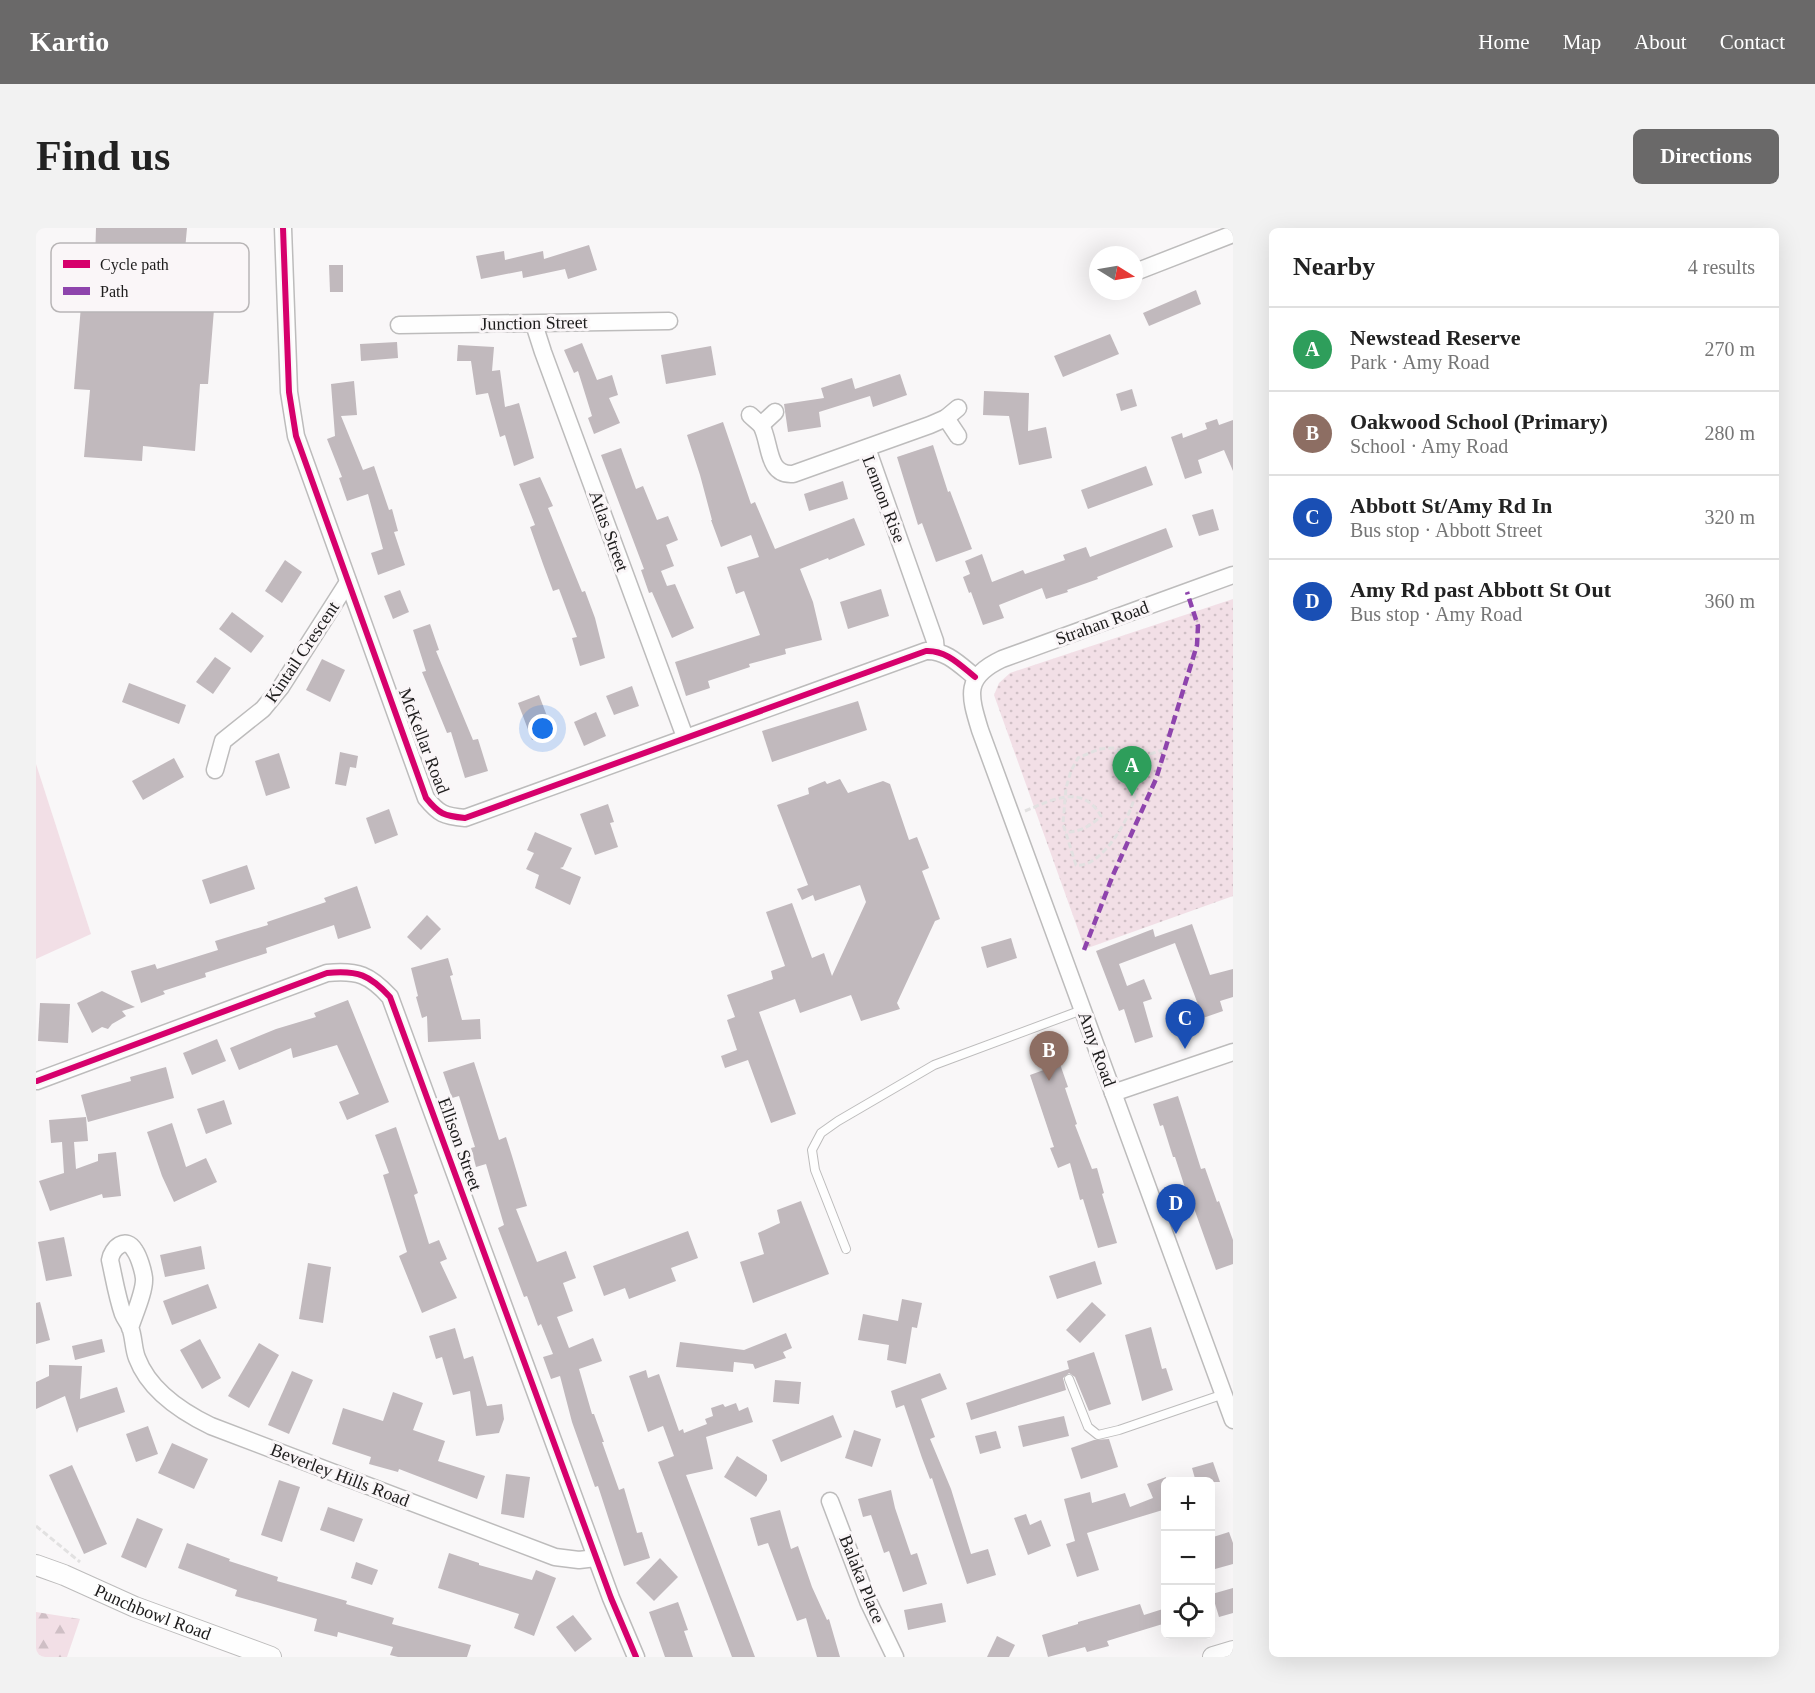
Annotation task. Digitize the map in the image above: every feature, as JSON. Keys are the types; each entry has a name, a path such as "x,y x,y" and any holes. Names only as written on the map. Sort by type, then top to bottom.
{"street":[{"name":"McKellar Road","path":"283,228 289,392 296,436 426,798 437,811 448,816 465,818 913,655 936,651"},
{"path":"1143,269 1233,234"},
{"name":"Junction Street","path":"399,326 669,321"},
{"name":"Atlas Street","path":"534,324 685,737"},
{"name":"Lennon Rise","path":"775,412 755,420 773,464 784,475 793,474 867,448 930,625 936,651"},
{"path":"867,448 952,413 958,436"},
{"name":"Strahan Road","path":"975,677 983,669 1002,659 1233,575"},
{"name":"Kintail Crescent","path":"215,770 216,738 263,709 281,687 348,582"},
{"path":"936,651 948,656 975,677"},
{"name":"Amy Road","path":"975,677 971,688 974,710 1233,1420"},
{"name":"Ellison Street","path":"37,1081 327,973 347,971 363,975 377,983 390,997 596,1558 636,1657"},
{"path":"1113,1094 1233,1052"},
{"name":"Beverley Hills Road","path":"130,1328 137,1358 145,1373 173,1403 194,1418 555,1557 579,1560 596,1558"},
{"name":"Balaka Place","path":"830,1501 868,1601 895,1657"},
{"name":"Punchbowl Road","path":"36,1565 135,1607 272,1657"},
{"path":"1213,1657 1233,1651"}],"lane":[{"path":"846,1250 814,1170 812,1150 821,1133 934,1065 1082,1010"},
{"path":"1069,1380 1090,1431 1098,1435 1224,1394"}],"path":[{"path":"1137,757 1133,768 1136,792 1122,830 1102,852 1085,864 1076,865 1063,824 1064,797 1071,771 1078,758 1087,753 1113,748 1137,757 1165,748"},
{"path":"1012,816 1050,800 1064,797 1085,798 1091,802 1101,816 1085,829 1065,832"},
{"path":"36,1526 80,1563"}],"green space":[{"path":"1233,599 1233,896 1085,949 994,695 999,683 1010,673"},
{"path":"36,764 91,934 36,959"},
{"path":"36,1612 80,1619 67,1657 36,1657"}],"building":[{"path":"96,228 187,228 186,243 96,243"},
{"path":"589,245 597,270 568,279 565,269 523,278 522,271 481,279 476,256 504,251 505,260 543,251 544,259"},
{"path":"329,265 343,265 343,292 330,292"},
{"path":"1196,290 1201,304 1149,326 1143,313"},
{"path":"80,312 214,312 208,384 200,384 195,451 143,446 142,461 84,457 90,390 74,389"},
{"path":"1110,334 1119,354 1063,377 1054,356"},
{"path":"397,342 398,358 361,361 360,344"},
{"path":"582,343 597,380 612,375 618,395 609,398 620,423 594,434 588,418 592,416 578,371 574,373 564,350"},
{"path":"458,345 494,347 492,371 500,370 505,407 519,403 534,458 514,466 505,435 500,437 488,393 476,395 471,361 457,361"},
{"path":"711,346 716,375 666,384 661,355"},
{"path":"900,374 907,395 873,407 870,396 819,412 821,427 788,432 784,404 824,398 821,388 852,378 855,389"},
{"path":"354,381 357,415 341,416 363,470 374,466 389,510 392,509 398,531 394,532 405,565 378,575 371,553 383,549 368,494 347,501 339,478 342,477 327,439 335,436 331,384"},
{"path":"1132,389 1137,406 1121,411 1116,394"},
{"path":"984,391 1029,393 1028,431 1046,427 1052,458 1019,465 1009,416 983,415"},
{"path":"1217,419 1219,425 1233,420 1233,471 1224,450 1198,460 1202,473 1185,479 1171,437 1182,433 1183,438 1207,429 1205,423"},
{"path":"723,422 751,504 755,502 775,549 854,518 865,545 800,569 813,602 822,640 785,649 786,654 749,664 750,667 708,681 710,688 686,696 675,662 760,635 744,591 736,594 727,567 759,557 751,535 721,547 687,435"},
{"path":"933,445 948,492 950,491 972,549 936,562 922,523 918,525 897,457"},
{"path":"621,448 636,489 643,486 657,520 668,516 678,540 666,545 674,566 661,571 667,586 675,584 694,628 672,638 652,592 649,593 641,570 644,569 601,455"},
{"path":"1146,466 1153,485 1088,509 1081,490"},
{"path":"540,477 553,506 548,508 595,618 605,658 580,666 572,638 577,637 559,589 553,591 530,527 535,525 519,484"},
{"path":"843,481 848,499 809,511 804,494"},
{"path":"1213,509 1219,530 1199,536 1192,515"},
{"path":"1166,528 1173,547 1097,577 1098,579 1067,590 1068,592 1046,599 1042,588 999,605 1004,618 983,625 963,577 970,574 965,561 982,554 992,582 1023,570 1025,574 1065,560 1063,555 1086,547 1090,557"},
{"path":"285,560 302,572 282,603 265,591"},
{"path":"881,589 889,616 848,629 840,602"},
{"path":"400,590 409,612 393,619 384,596"},
{"path":"232,612 264,636 251,653 219,629"},
{"path":"430,624 439,650 436,651 473,740 478,739 488,771 465,778 451,732 447,733 422,672 426,671 413,630"},
{"path":"215,657 231,668 213,694 196,682"},
{"path":"322,659 345,670 330,702 306,690"},
{"path":"129,683 186,705 179,724 122,702"},
{"path":"632,686 639,706 614,715 606,696"},
{"path":"539,695 553,732 532,740 518,703"},
{"path":"858,701 867,730 772,762 762,731"},
{"path":"596,712 606,736 584,746 574,722"},
{"path":"340,752 358,756 356,768 350,767 346,786 335,784"},
{"path":"279,753 290,788 266,796 255,761"},
{"path":"174,758 184,777 143,800 132,781"},
{"path":"840,779 848,793 883,781 890,784 909,840 917,837 929,868 922,871 940,919 935,921 897,1003 900,1009 861,1021 851,995 800,1013 795,999 759,1012 796,1114 771,1123 748,1060 725,1068 721,1056 737,1050 727,1020 735,1017 727,995 773,979 771,971 785,966 766,912 792,903 812,958 824,953 832,976 866,902 860,885 815,901 813,895 802,900 797,889 808,885 777,805 809,794 808,788 825,781 827,784"},
{"path":"608,804 614,822 610,823 618,847 595,855 580,814"},
{"path":"389,809 398,835 375,844 366,818"},
{"path":"535,832 572,848 563,867 560,868 581,877 570,905 535,888 539,875 526,869 534,853 527,850"},
{"path":"247,865 255,889 210,904 202,880"},
{"path":"357,886 371,928 338,939 334,925 266,948 267,953 205,973 206,977 163,991 165,994 141,1003 131,971 155,964 157,969 218,950 215,941 268,925 267,922 326,902 324,898"},
{"path":"427,915 441,929 421,950 407,937"},
{"path":"1192,924 1210,975 1233,969 1233,997 1220,1001 1223,1011 1203,1018 1175,943 1119,964 1127,986 1144,979 1152,999 1143,1002 1153,1037 1135,1043 1124,1009 1119,1011 1096,951 1153,929 1155,937"},
{"path":"1011,938 1017,958 987,968 981,947"},
{"path":"448,958 453,975 450,976 462,1020 480,1019 481,1039 428,1042 427,1016 422,1018 411,968"},
{"path":"102,991 135,1007 122,1011 126,1016 108,1029 102,1027 92,1033 77,1003"},
{"path":"348,1000 389,1102 347,1120 339,1102 359,1094 337,1045 293,1058 291,1048 239,1070 230,1048 276,1029 316,1017 314,1013"},
{"path":"40,1003 70,1004 68,1043 38,1041"},
{"path":"217,1039 226,1061 192,1075 183,1053"},
{"path":"474,1062 499,1140 506,1137 512,1156 527,1206 516,1209 537,1262 566,1251 576,1278 563,1283 573,1311 557,1317 569,1348 593,1338 602,1361 579,1369 619,1490 624,1488 637,1533 642,1532 650,1558 624,1566 598,1486 595,1487 572,1422 560,1376 551,1379 543,1357 553,1354 541,1324 538,1326 527,1296 524,1297 498,1228 504,1225 486,1164 476,1167 471,1148 475,1147 459,1096 452,1098 443,1072"},
{"path":"1060,1064 1068,1087 1065,1088 1077,1124 1075,1125 1092,1169 1097,1168 1104,1193 1102,1194 1117,1243 1098,1248 1083,1199 1080,1200 1070,1163 1058,1168 1050,1148 1054,1147 1030,1075"},
{"path":"166,1067 174,1098 88,1122 81,1095 131,1081 130,1077"},
{"path":"1178,1096 1201,1169 1205,1168 1233,1240 1233,1264 1216,1270 1163,1125 1160,1126 1153,1104"},
{"path":"224,1100 232,1124 206,1134 197,1109"},
{"path":"86,1117 88,1141 74,1142 76,1169 98,1161 98,1154 116,1152 121,1196 103,1198 102,1194 50,1211 39,1181 64,1173 62,1142 51,1143 49,1120"},
{"path":"172,1123 186,1167 206,1158 217,1182 174,1202 162,1176 147,1132"},
{"path":"396,1127 418,1193 414,1195 429,1244 439,1240 447,1259 440,1262 457,1298 422,1313 399,1256 407,1252 383,1175 389,1173 375,1135"},
{"path":"801,1201 829,1274 753,1303 740,1262 764,1254 758,1233 780,1223 777,1210"},
{"path":"688,1231 698,1258 671,1268 676,1281 629,1299 625,1288 604,1296 593,1266"},
{"path":"64,1237 72,1276 46,1281 38,1242"},
{"path":"201,1246 205,1269 165,1277 160,1255"},
{"path":"1095,1261 1102,1284 1057,1299 1049,1276"},
{"path":"308,1263 331,1267 323,1323 299,1319"},
{"path":"208,1284 217,1308 172,1325 163,1301"},
{"path":"902,1299 922,1303 917,1328 912,1327 906,1364 887,1360 889,1345 858,1340 863,1314 898,1321"},
{"path":"40,1302 50,1340 36,1344 36,1303"},
{"path":"1092,1302 1106,1315 1080,1343 1066,1330"},
{"path":"1151,1327 1162,1369 1166,1368 1173,1390 1142,1401 1125,1335"},
{"path":"455,1328 464,1359 473,1356 487,1406 502,1404 504,1419 499,1433 476,1436 470,1391 453,1395 442,1357 436,1359 429,1336"},
{"path":"786,1333 792,1348 783,1352 786,1358 755,1369 753,1364 734,1362 733,1372 676,1367 680,1342 744,1350"},
{"path":"102,1339 105,1352 75,1360 72,1346"},
{"path":"200,1339 221,1378 202,1389 180,1350"},
{"path":"259,1343 279,1355 249,1408 228,1396"},
{"path":"1094,1352 1111,1404 1089,1411 1075,1377 1069,1373 1063,1378 1066,1390 971,1420 966,1403 1069,1369 1067,1361"},
{"path":"49,1365 82,1366 80,1399 117,1387 125,1412 79,1428 77,1433 65,1396 36,1409 36,1382 49,1376"},
{"path":"646,1370 648,1378 659,1374 679,1431 683,1429 684,1433 707,1424 705,1419 713,1416 711,1408 736,1403 739,1411 748,1407 753,1422 706,1437 713,1469 686,1475 755,1657 732,1657 658,1462 674,1456 663,1426 648,1432 629,1376"},
{"path":"292,1371 313,1380 289,1434 268,1425"},
{"path":"940,1373 947,1389 921,1399 935,1437 930,1439 951,1489 971,1554 988,1549 996,1575 967,1584 932,1478 930,1479 904,1405 896,1408 891,1391"},
{"path":"775,1380 801,1382 799,1404 773,1402"},
{"path":"393,1392 423,1403 413,1430 445,1441 438,1461 485,1476 477,1499 399,1469 398,1472 369,1464 371,1457 332,1444 343,1408 383,1421"},
{"path":"833,1415 842,1437 781,1462 772,1440"},
{"path":"1064,1416 1069,1436 1023,1447 1018,1426"},
{"path":"148,1426 158,1454 136,1462 126,1434"},
{"path":"854,1430 881,1439 872,1467 845,1458"},
{"path":"996,1431 1001,1448 980,1454 975,1436"},
{"path":"1109,1439 1118,1467 1081,1479 1071,1448 1094,1440"},
{"path":"172,1443 208,1459 194,1489 158,1473"},
{"path":"737,1456 767,1475 767,1480 756,1497 724,1477"},
{"path":"1213,1462 1220,1482 1215,1482 1215,1477 1195,1477 1192,1468"},
{"path":"72,1465 107,1544 84,1554 49,1475"},
{"path":"506,1474 530,1477 524,1518 501,1514"},
{"path":"1161,1479 1161,1511 1087,1533 1099,1570 1077,1577 1066,1544 1075,1541 1064,1499 1090,1492 1092,1503 1125,1493 1130,1507 1153,1498 1147,1484"},
{"path":"279,1480 300,1487 282,1542 261,1535"},
{"path":"891,1490 911,1555 917,1553 927,1584 903,1592 889,1551 884,1553 871,1515 863,1517 858,1499"},
{"path":"328,1507 363,1519 354,1542 320,1530"},
{"path":"780,1510 791,1549 798,1546 812,1587 827,1620 829,1619 840,1657 817,1657 806,1618 797,1621 768,1543 758,1546 750,1518"},
{"path":"1026,1514 1030,1525 1041,1520 1051,1546 1028,1555 1014,1518"},
{"path":"137,1518 163,1529 146,1568 121,1557"},
{"path":"1229,1532 1233,1543 1233,1564 1215,1569 1215,1536"},
{"path":"187,1543 230,1559 229,1561 278,1577 277,1581 347,1601 346,1604 394,1618 392,1624 471,1645 467,1657 398,1657 390,1655 393,1647 338,1632 337,1637 314,1631 317,1619 235,1596 237,1590 178,1568"},
{"path":"449,1553 479,1563 479,1565 532,1580 536,1570 556,1578 534,1636 514,1628 519,1614 438,1588"},
{"path":"660,1558 678,1577 654,1601 636,1583"},
{"path":"356,1562 378,1570 372,1585 351,1578"},
{"path":"1233,1588 1233,1613 1219,1617 1215,1593"},
{"path":"678,1602 688,1630 684,1631 693,1657 665,1657 649,1612"},
{"path":"942,1603 946,1622 908,1630 904,1610"},
{"path":"1140,1604 1144,1615 1161,1610 1161,1625 1107,1641 1109,1646 1087,1652 1085,1647 1048,1657 1042,1635 1078,1624 1078,1622"},
{"path":"573,1615 592,1639 575,1652 556,1627"},
{"path":"997,1636 1015,1645 1009,1657 987,1657"}],"marked path":[{"path":"1084,950 1113,875 1156,779 1197,645 1198,626 1187,592"}],"cycle path":[{"path":"283,228 289,392 296,436 426,798 439,811 465,818 926,651 946,656 975,677"},
{"path":"37,1081 327,973 355,973 369,979 383,990 390,997 611,1598 636,1657"}],"place":[{"name":"Newstead Reserve","path":"1132,796"},
{"name":"Abbott St/Amy Rd In","path":"1185,1049"},
{"name":"Oakwood School (Primary)","path":"1049,1081"},
{"name":"Amy Rd past Abbott St Out","path":"1176,1234"}]}
